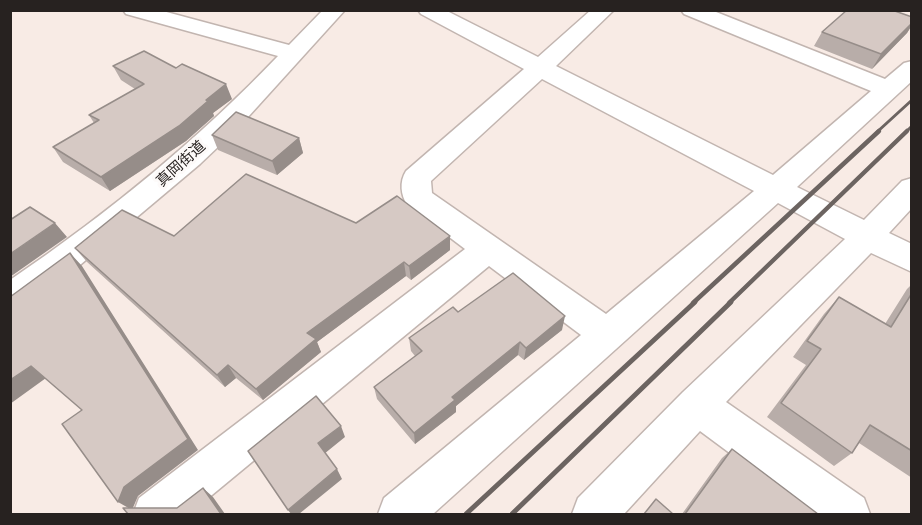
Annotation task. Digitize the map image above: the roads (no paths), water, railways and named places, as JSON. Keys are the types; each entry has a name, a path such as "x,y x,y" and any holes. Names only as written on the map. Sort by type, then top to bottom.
{"street":[{"path":"134,10 292,53"},
{"name":"真岡街道","path":"10,299 62,262 162,182 215,134 334,10"},
{"path":"428,10 912,259"},
{"path":"604,10 416,178 418,198 608,334"},
{"path":"400,514 777,188 899,78 691,10"},
{"path":"594,514 696,405 868,236 912,188"},
{"path":"155,514 489,248"},
{"path":"696,405 837,511"}],"railway":[{"path":"877,132 912,100"},
{"path":"907,131 912,126"},
{"path":"693,303 879,131"},
{"path":"729,303 907,131"},
{"path":"466,514 695,302"},
{"path":"512,514 731,302"}]}
